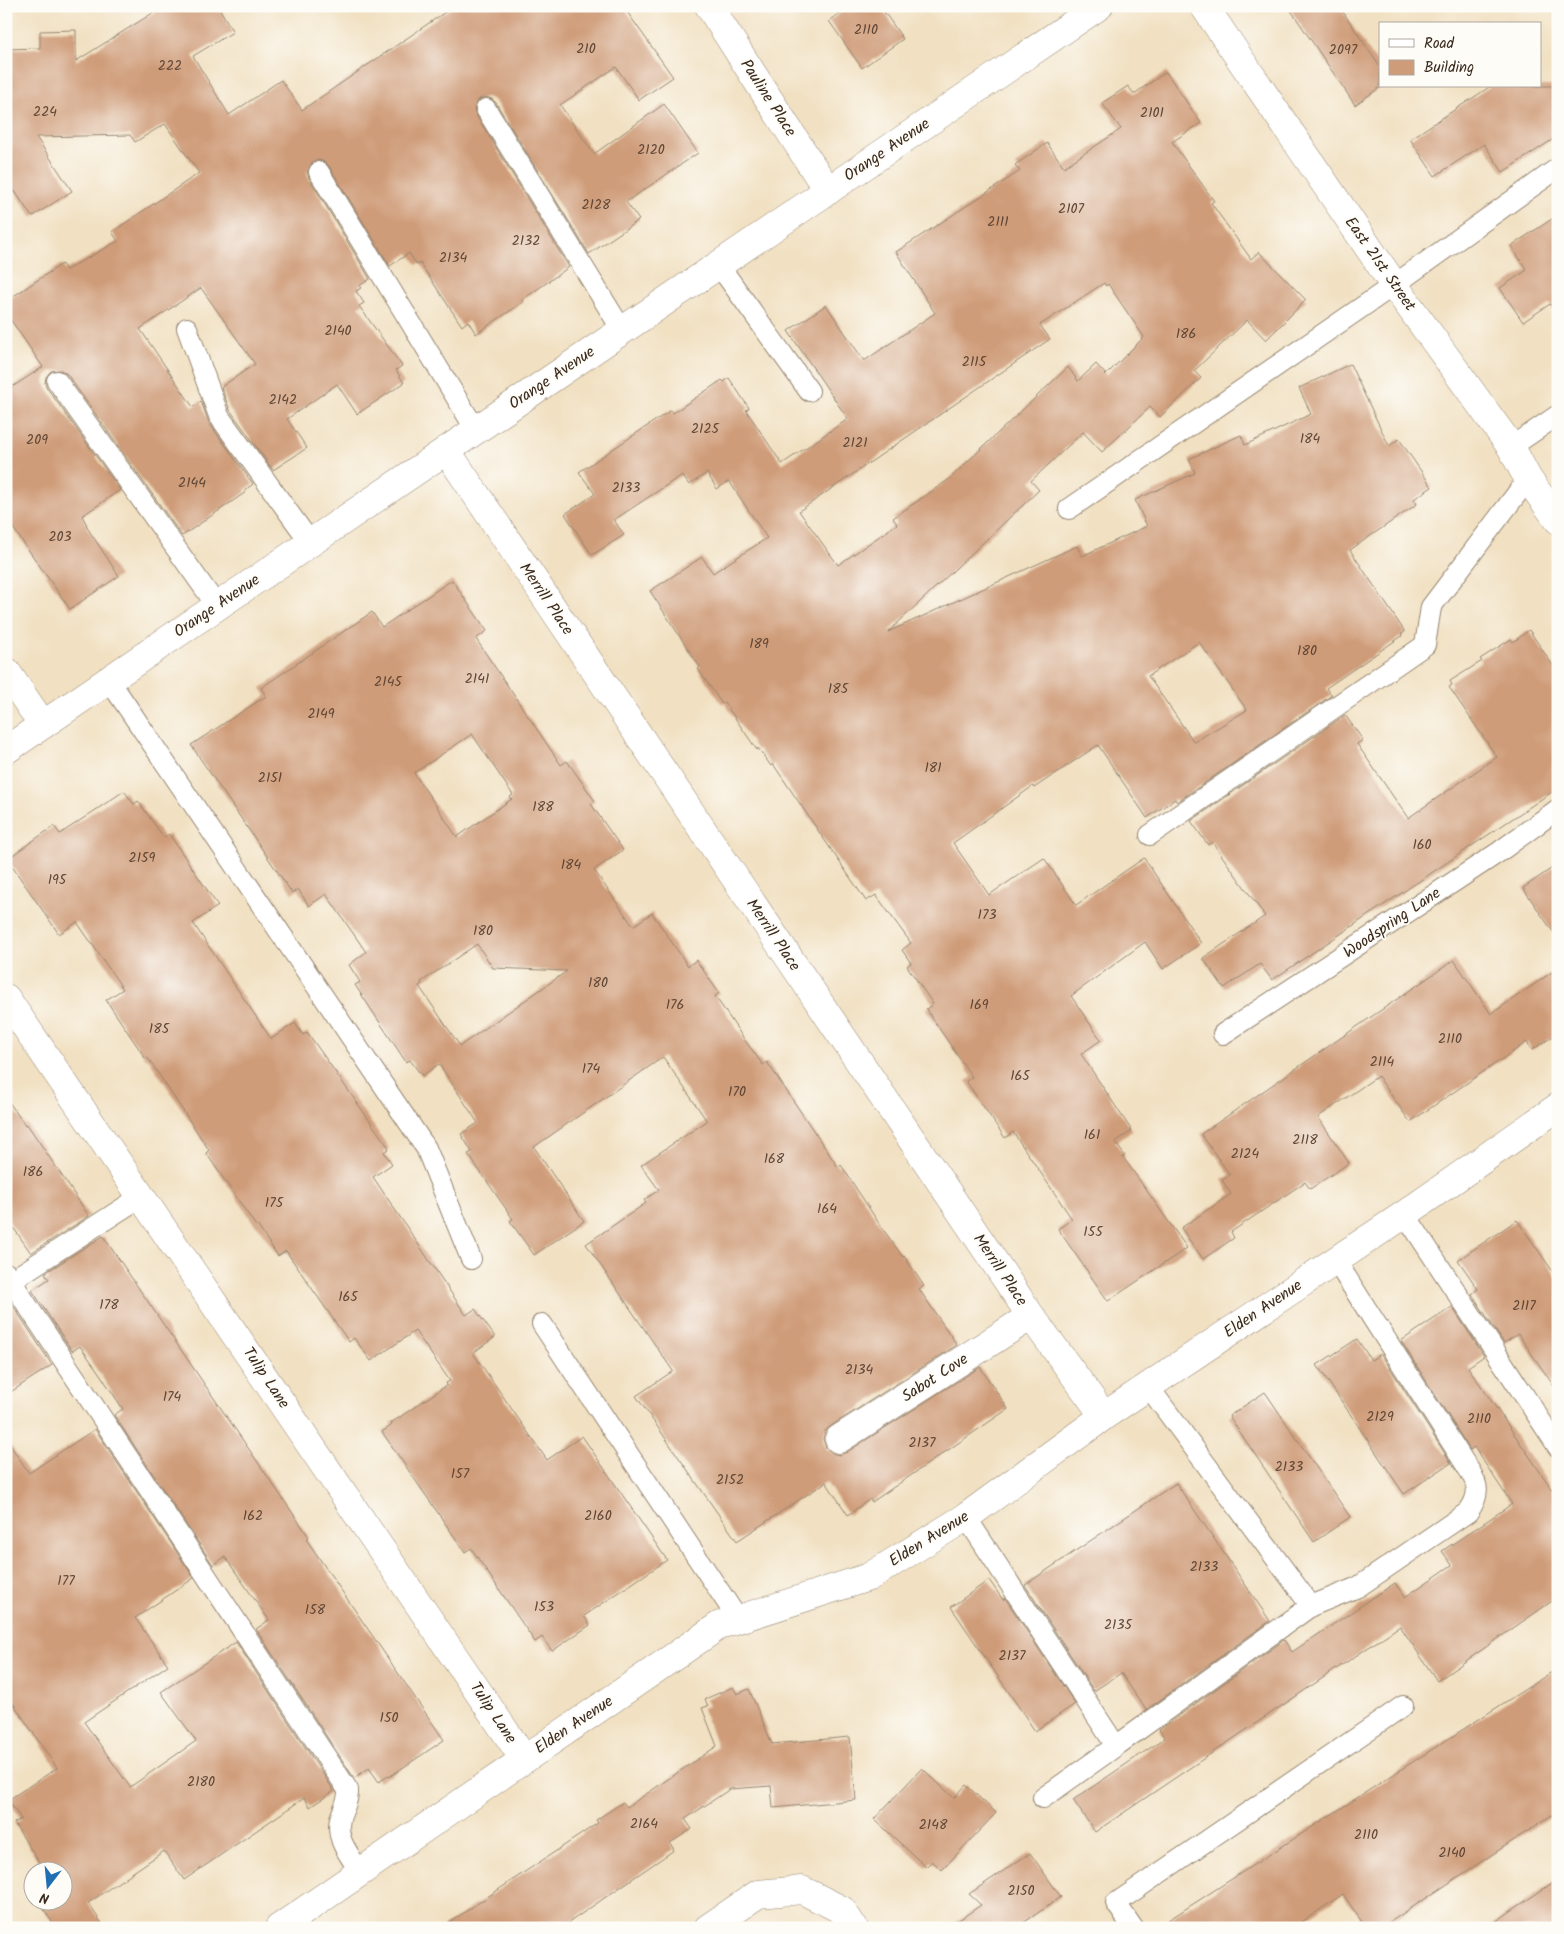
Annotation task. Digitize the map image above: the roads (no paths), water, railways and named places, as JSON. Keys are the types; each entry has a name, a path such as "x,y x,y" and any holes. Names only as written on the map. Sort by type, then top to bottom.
{"street":[{"name":"Pauline Place","path":"708,6 828,191"},
{"name":"Orange Avenue","path":"6,750 1099,6"},
{"name":"East 21st Street","path":"1204,6 1394,285 1510,447 1528,479 1558,520"},
{"name":"Merrill Place","path":"446,450 1030,1316 1104,1416"},
{"path":"6,671 43,725"},
{"name":"Tulip Lane","path":"6,998 524,1759"},
{"name":"Elden Avenue","path":"279,1928 720,1625 869,1576 966,1517 1104,1416 1336,1261 1558,1107"},
{"name":"Sabot Cove","path":"839,1439 1030,1316"},
{"path":"708,1928 758,1894 802,1890 842,1910 854,1928"}],"lane":[{"path":"486,109 622,330"},
{"path":"1069,509 1394,285 1558,168"},
{"path":"319,172 476,430"},
{"path":"718,264 809,391"},
{"path":"187,328 220,416 310,542"},
{"path":"57,381 217,606"},
{"path":"1510,447 1558,415"},
{"path":"1150,835 1425,645 1431,607 1528,479"},
{"path":"108,680 426,1148 471,1258"},
{"name":"Woodspring Lane","path":"1224,1034 1499,852 1558,809"},
{"path":"142,1196 9,1277 348,1790 348,1798 340,1820 339,1837 360,1872"},
{"path":"1405,1214 1558,1447"},
{"path":"1042,1798 1311,1606 1358,1587 1468,1512 1476,1501 1477,1484 1336,1261"},
{"path":"542,1324 738,1619"},
{"path":"1148,1386 1311,1606"},
{"path":"966,1517 1116,1746"},
{"path":"1133,1928 1116,1903 1403,1706"}]}
